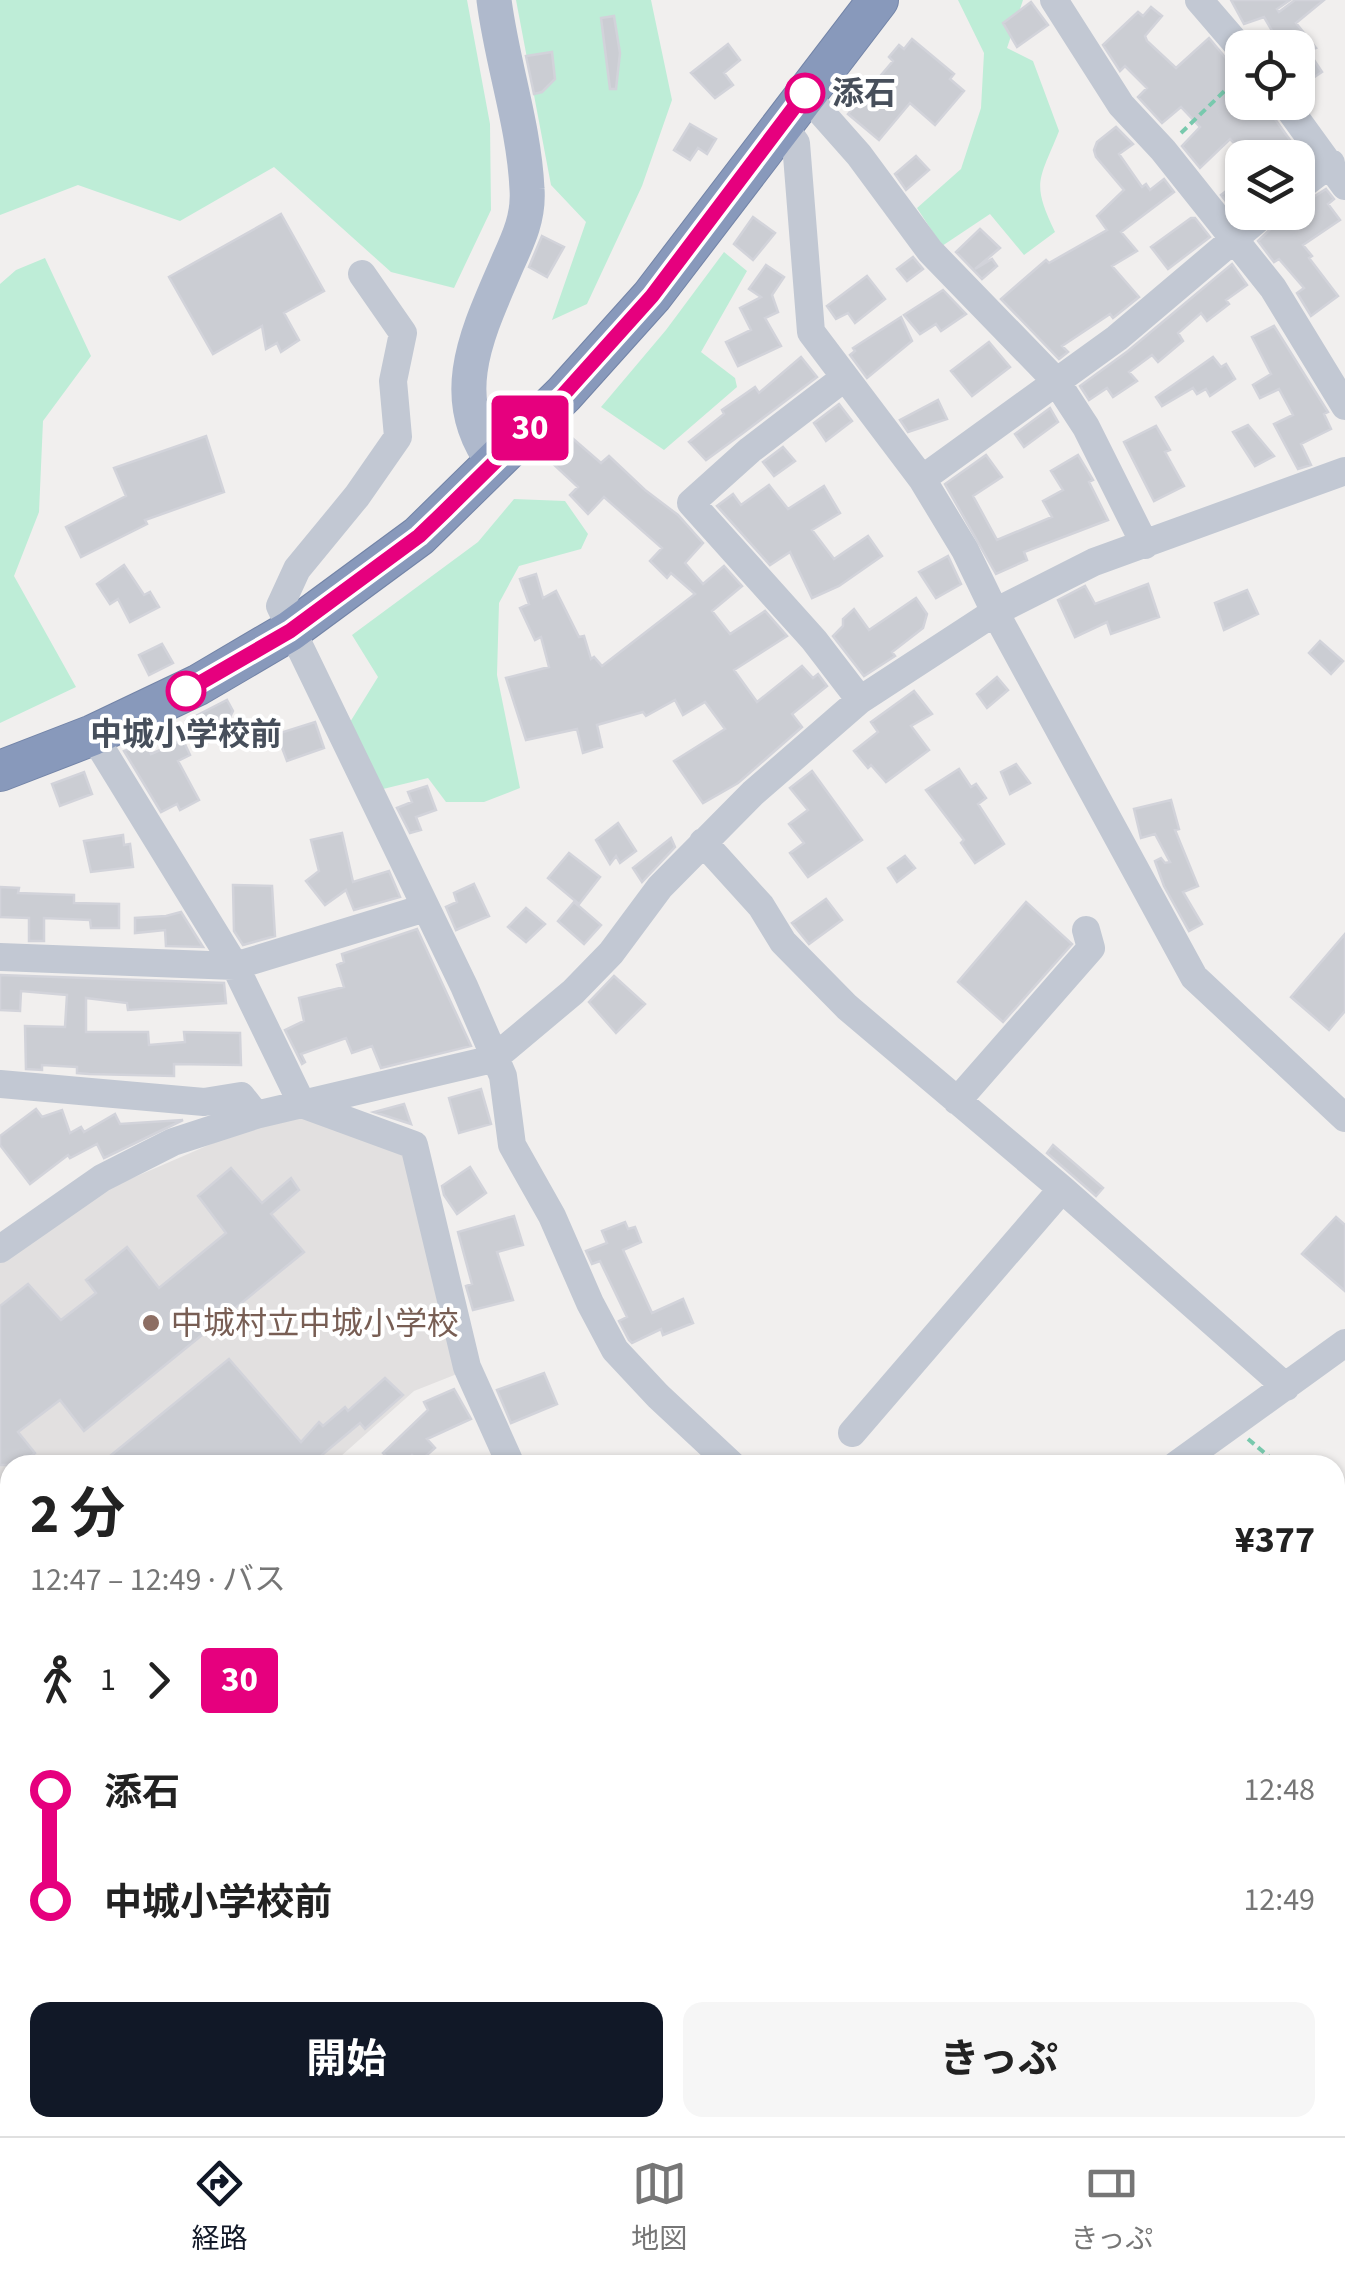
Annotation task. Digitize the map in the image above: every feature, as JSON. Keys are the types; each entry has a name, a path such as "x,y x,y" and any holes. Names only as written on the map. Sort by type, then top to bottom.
{"highway":[{"path":"0,771 93,736 198,685 290,631 419,536 564,394 652,296 878,0"}],"main road":[{"path":"494,0 528,190 524,227 477,338 467,384 476,437 494,463"}],"street":[{"path":"1054,0 1121,105 1273,288 1345,406"},
{"path":"1199,0 1225,30"},
{"path":"794,109 811,332 922,479 966,550 995,612 1194,978 1345,1118"},
{"path":"794,109 859,155 930,251 1056,381 1086,427 1146,546"},
{"path":"1298,120 1338,174"},
{"path":"922,479 1117,338 1244,230"},
{"path":"362,274 403,333 393,381 398,436 297,569 280,606 464,986 503,1076 512,1145 552,1216 590,1304 615,1350 721,1455"},
{"path":"844,378 750,450 691,502 814,640 860,700"},
{"path":"0,1249 102,1178 173,1142 256,1115 493,1059 573,992 611,953 660,886 703,842 793,756 860,700 995,612 1094,562 1345,471"},
{"path":"93,736 235,966 302,1104 414,1145 467,1366 507,1455"},
{"path":"703,842 761,906 783,942 847,1007 1062,1189 1286,1387"},
{"path":"0,957 235,966 425,908"},
{"path":"958,1100 1090,948 1086,930"},
{"path":"0,1084 188,1101 241,1096 256,1115"},
{"path":"852,1434 1062,1189"},
{"path":"1189,1455 1345,1343"}],"path":[{"path":"1162,150 1225,90"},
{"path":"1232,1427 1267,1455"}],"shaded area":[{"path":"300,1115 404,1155 462,1372 414,1391 342,1455 0,1455 0,1263 31,1238 114,1186 248,1128"}],"green space":[{"path":"0,0 467,0 490,124 491,210 454,288 391,272 274,167 180,221 78,185 0,215"},
{"path":"516,0 651,0 672,100 642,186 587,304 552,320 586,222 551,185"},
{"path":"958,0 1023,0 1007,48 1033,61 1059,131 1040,182 1055,232 1024,255 990,214 942,246 917,208 961,169 981,108 984,53"},
{"path":"724,252 747,271 701,352 735,378 737,387 664,450 601,407 666,330"},
{"path":"45,258 91,356 43,421 39,512 14,576 76,687 0,723 0,284 16,270"},
{"path":"514,499 565,501 588,534 581,549 519,566 499,603 497,675 520,788 484,802 446,802 428,778 379,790 347,727 378,677 352,635 478,542"}],"building":[{"path":"1231,0 1290,0 1277,9 1279,12 1295,0 1324,0 1296,23 1302,30 1272,30 1264,17 1244,24"},
{"path":"1031,2 1048,25 1017,47 1003,23"},
{"path":"1151,7 1162,16 1145,36 1176,68 1209,38 1225,57 1225,120 1276,120 1290,140 1225,140 1200,168 1182,146 1200,127 1181,107 1162,123 1138,97 1147,88 1125,66 1120,71 1103,45 1138,12 1143,16"},
{"path":"614,16 620,53 616,89 610,89 601,18"},
{"path":"912,39 954,74 950,79 964,91 935,125 910,103 879,140 848,114 893,61 889,57 899,45 904,49"},
{"path":"728,44 740,60 724,73 733,85 715,98 691,73"},
{"path":"552,52 555,79 542,92 534,94 526,56"},
{"path":"690,124 716,139 707,154 698,148 690,160 674,150"},
{"path":"1116,127 1133,144 1119,154 1142,187 1146,184 1150,190 1164,179 1174,192 1121,232 1137,251 1112,266 1139,297 1113,318 1110,314 1062,346 1068,352 1059,359 1001,299 1046,260 1049,263 1107,230 1097,216 1124,190 1094,150 1097,142"},
{"path":"916,156 929,170 906,190 895,174"},
{"path":"1326,189 1334,199 1328,204 1340,220 1303,245 1338,296 1311,316 1297,293 1304,288 1279,259 1274,262 1258,241 1269,230 1315,230 1315,196"},
{"path":"281,214 324,291 284,313 299,340 281,352 277,343 266,349 262,326 213,354 169,277"},
{"path":"753,217 775,233 753,260 734,244"},
{"path":"1191,218 1210,237 1168,269 1151,247"},
{"path":"980,229 1000,248 975,269 992,259 997,266 982,279 956,252"},
{"path":"542,236 564,247 547,277 529,267"},
{"path":"913,257 923,269 907,281 897,269"},
{"path":"1232,264 1247,285 1226,300 1229,304 1207,321 1201,313 1178,333 1183,341 1158,362 1152,355 1129,372 1137,381 1113,397 1107,388 1089,400 1080,386"},
{"path":"766,265 784,277 772,295 778,312 765,318 781,346 738,366 726,342 751,330 740,308 761,297 749,289"},
{"path":"867,276 885,299 855,323 848,313 836,319 827,306"},
{"path":"943,290 966,314 941,331 936,324 920,334 904,315"},
{"path":"901,317 912,341 867,378 850,355 855,351 853,348"},
{"path":"1274,326 1328,412 1324,414 1331,429 1301,444 1311,465 1298,469 1274,424 1293,415 1279,389 1260,398 1253,385 1271,374 1252,337"},
{"path":"989,342 1010,367 972,396 951,371"},
{"path":"801,357 817,377 706,460 689,442 724,414 722,410 755,387 759,393"},
{"path":"1213,357 1221,367 1226,364 1235,379 1210,396 1206,389 1197,394 1193,388 1162,406 1156,397"},
{"path":"938,400 947,419 908,432 900,420"},
{"path":"839,404 852,421 826,441 814,423"},
{"path":"1050,408 1058,422 1024,447 1015,434"},
{"path":"1248,425 1274,456 1255,466 1233,432"},
{"path":"1156,426 1184,486 1154,501 1124,442"},
{"path":"206,436 224,492 145,520 147,524 81,557 66,527 126,496 114,468"},
{"path":"571,437 601,463 609,456 678,515 703,543 685,563 703,584 724,566 742,586 712,611 730,634 765,611 787,636 734,670 757,702 802,666 813,678 818,674 827,686 792,714 802,727 738,783 703,803 674,761 725,729 705,702 683,715 675,700 646,716 643,712 597,725 602,747 583,753 577,729 526,740 506,678 549,667 541,637 535,640 520,608 529,604 520,579 536,574 543,598 556,591 579,637 584,636 591,659 594,657 602,666 695,594 671,573 667,578 650,561 662,548 604,497 588,514 570,495 578,487 550,461"},
{"path":"783,447 795,461 774,476 763,462"},
{"path":"986,455 1002,477 973,496 997,540 1052,517 1043,501 1063,490 1051,471 1078,455 1093,480 1089,482 1108,520 1024,552 1027,560 996,574 945,484"},
{"path":"769,485 788,509 824,486 840,513 812,530 834,559 868,536 882,556 839,586 812,598 790,552 770,565 717,506 733,494 741,505"},
{"path":"948,556 961,584 936,598 919,572"},
{"path":"124,565 144,595 150,592 159,607 130,622 118,599 110,604 97,584"},
{"path":"1148,584 1159,617 1111,634 1107,622 1075,637 1058,600 1085,586 1095,604"},
{"path":"1247,590 1258,614 1224,630 1215,603"},
{"path":"916,598 927,614 923,628 892,652 895,656 864,676 833,636 843,626 843,619 854,609 869,630"},
{"path":"1320,641 1343,661 1331,674 1309,653"},
{"path":"162,644 173,663 149,675 139,655"},
{"path":"997,677 1008,690 987,708 977,694"},
{"path":"914,691 932,714 911,726 929,750 886,782 854,751 878,732 871,722"},
{"path":"227,700 233,711 219,738 198,747 186,721"},
{"path":"315,722 324,748 287,761 277,734"},
{"path":"183,740 190,755 178,761 199,800 180,810 177,804 161,812 124,751 146,742 151,754"},
{"path":"1016,764 1030,783 1010,794 1001,772"},
{"path":"959,769 971,787 976,784 986,798 978,804 1004,844 975,863 961,843 964,840 926,790"},
{"path":"812,771 862,840 808,877 790,853 804,843 789,824 808,810 790,788"},
{"path":"84,772 92,794 60,806 52,784"},
{"path":"427,786 436,810 416,817 421,830 410,833 397,808 412,802 408,792"},
{"path":"1171,800 1179,829 1175,830 1198,886 1183,892 1202,924 1189,931 1155,861 1161,858 1170,862 1155,834 1141,838 1134,809"},
{"path":"618,823 636,851 620,863 616,856 610,864 596,840"},
{"path":"342,833 353,882 389,871 400,897 354,910 346,890 325,905 306,881 319,871 311,840"},
{"path":"123,835 124,845 130,844 133,867 91,872 84,841"},
{"path":"671,838 675,847 642,882 633,868"},
{"path":"569,853 600,877 579,904 548,878"},
{"path":"905,856 915,868 897,882 888,868"},
{"path":"474,884 489,916 456,930 446,907 457,902 454,893"},
{"path":"233,885 272,886 275,936 243,945 234,931"},
{"path":"0,887 19,888 18,893 74,895 74,903 119,904 119,928 91,928 90,920 44,918 44,941 29,941 29,918 0,917"},
{"path":"826,899 842,920 809,944 792,923"},
{"path":"574,902 601,925 584,944 558,921"},
{"path":"1026,902 1072,944 1003,1022 958,982"},
{"path":"526,908 545,924 526,942 508,927"},
{"path":"181,912 203,947 166,946 165,930 135,933 135,918"},
{"path":"417,929 471,1046 381,1068 372,1046 352,1053 346,1038 301,1054 305,1062 302,1064 285,1030 304,1021 299,998 344,987 337,965 344,962 342,954"},
{"path":"1345,934 1345,1011 1329,1030 1291,997"},
{"path":"0,975 224,983 226,1003 128,1010 127,1003 86,998 86,1032 148,1032 149,1045 185,1042 184,1032 240,1033 241,1065 174,1064 174,1076 77,1073 77,1067 42,1065 42,1070 26,1069 25,1026 65,1027 67,995 21,991 20,1011 0,1010"},
{"path":"614,976 645,1004 616,1033 589,1002"},
{"path":"481,1089 491,1124 459,1133 449,1098"},
{"path":"404,1104 411,1124 374,1112"},
{"path":"36,1109 42,1117 62,1110 70,1133 81,1127 84,1132 115,1114 120,1124 183,1120 104,1158 97,1144 70,1158 68,1155 30,1184 0,1145 0,1136"},
{"path":"1053,1145 1103,1188 1096,1196 1047,1153"},
{"path":"470,1167 486,1193 457,1214 442,1186"},
{"path":"231,1168 262,1203 291,1178 299,1190 271,1214 304,1252 84,1431 60,1400 18,1432 35,1453 0,1455 0,1306 28,1284 61,1320 96,1293 86,1280 127,1247 159,1288 226,1233 198,1196"},
{"path":"514,1216 523,1245 497,1252 513,1300 473,1310 466,1286 472,1284 458,1232"},
{"path":"1336,1217 1345,1225 1345,1291 1302,1254"},
{"path":"625,1222 628,1229 635,1227 641,1242 623,1250 652,1313 683,1299 693,1323 663,1335 661,1329 632,1343 629,1340 619,1321 627,1317 600,1261 592,1264 586,1251 607,1243 602,1231"},
{"path":"229,1359 301,1442 319,1422 323,1426 345,1407 348,1411 385,1378 403,1395 365,1429 360,1423 322,1455 111,1455"},
{"path":"544,1373 557,1404 511,1423 497,1390"},
{"path":"454,1389 471,1419 427,1439 435,1448 427,1455 385,1455 428,1410 424,1402"}],"bus line":[{"name":"30","path":"186,691 290,631 419,536 446,510 564,394 652,296 805,93"}],"place":[{"name":"添石","path":"805,93"},
{"name":"中城小学校前","path":"186,691"},
{"name":"中城村立中城小学校","path":"151,1323"}]}
